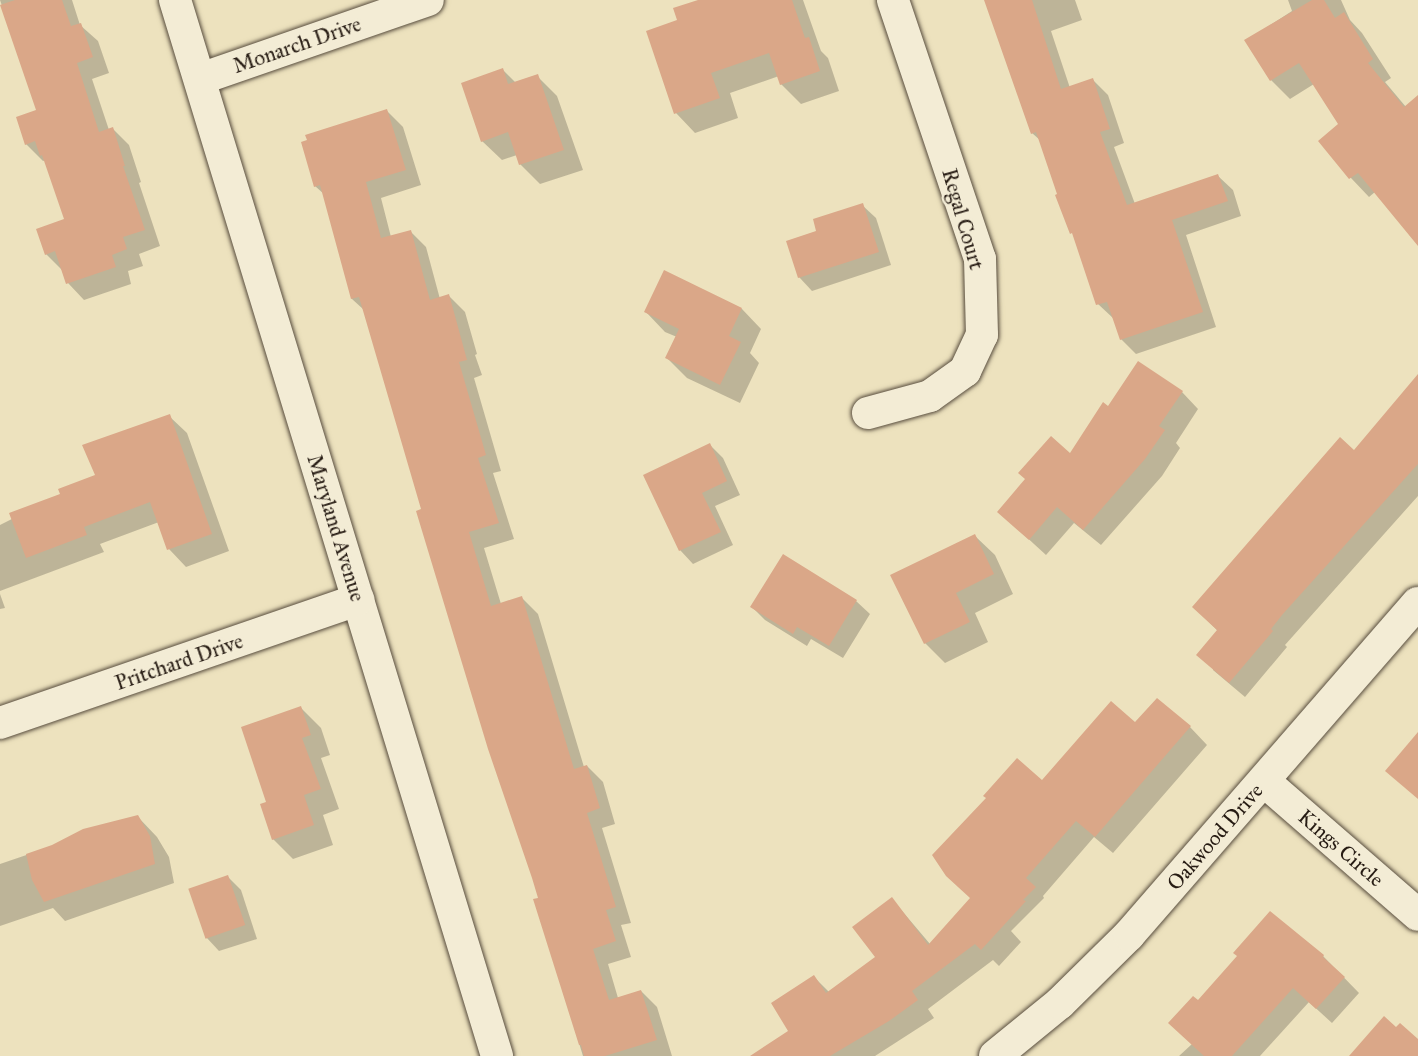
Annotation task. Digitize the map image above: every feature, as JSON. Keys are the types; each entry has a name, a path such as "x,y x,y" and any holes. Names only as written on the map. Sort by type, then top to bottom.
{"street":[{"name":"Maryland Avenue","path":"176,0 497,1056"},
{"name":"Monarch Drive","path":"200,79 428,0"},
{"name":"Regal Court","path":"868,412 930,396 965,370 982,335 980,259 893,0"},
{"name":"Pritchard Drive","path":"0,723 358,600"},
{"name":"Oakwood Drive","path":"995,1056 1060,1003 1130,935 1418,603"},
{"name":"Kings Circle","path":"1264,781 1418,915"}],"building":[{"path":"15,0 62,0 71,26 81,23 93,57 77,63 99,132 113,127 125,166 123,166 145,230 123,237 127,249 112,255 116,267 66,284 55,251 45,255 36,229 64,219 42,155 40,156 35,141 25,145 16,117 36,110 0,5"},
{"path":"698,0 792,0 805,38 809,37 820,71 780,85 769,53 711,73 720,98 674,114 646,31 677,20 673,8"},
{"path":"984,0 1032,0 1061,89 1093,78 1110,129 1100,132 1127,205 1218,174 1228,201 1172,220 1203,312 1120,340 1107,302 1096,305 1072,233 1070,234 1055,195 1057,194 1036,132 1031,134"},
{"path":"1312,0 1324,0 1335,18 1344,12 1373,59 1368,63 1404,107 1418,95 1418,246 1358,173 1349,179 1318,141 1338,124 1299,63 1270,81 1244,40"},
{"path":"503,68 508,84 538,74 564,150 519,165 508,132 481,142 461,83"},
{"path":"387,109 406,170 366,182 381,238 411,230 430,300 449,294 467,360 459,362 486,455 478,458 499,523 469,532 491,606 522,596 574,769 587,765 600,808 587,813 616,907 606,910 616,941 593,949 609,1000 641,990 657,1040 605,1056 584,1056 581,1045 579,1045 533,899 538,898 532,878 488,749 416,511 421,509 359,297 351,299 320,185 314,187 301,142 307,140 305,135"},
{"path":"863,203 879,252 798,278 786,241 816,231 813,219"},
{"path":"664,270 742,308 729,336 741,342 720,385 665,358 679,329 644,312"},
{"path":"1138,361 1183,391 1159,426 1165,430 1145,459 1083,530 1057,507 1029,540 997,512 1025,479 1018,473 1051,436 1070,453 1103,402 1108,406"},
{"path":"1418,374 1418,464 1282,615 1271,629 1273,631 1229,683 1196,655 1217,630 1192,607 1340,437 1354,450"},
{"path":"170,414 212,534 167,550 150,502 84,527 87,535 26,558 9,513 60,494 58,489 95,475 82,445"},
{"path":"710,443 727,481 702,493 721,532 679,551 643,475"},
{"path":"975,534 994,574 956,593 970,622 924,644 890,575"},
{"path":"783,554 857,600 829,646 797,627 793,634 750,607"},
{"path":"1157,698 1191,726 1095,837 1076,821 1026,878 1036,887 1023,900 1026,901 981,950 975,944 912,991 918,1000 889,1021 830,1056 750,1056 788,1031 771,1003 814,975 826,993 875,957 852,927 892,897 928,945 970,898 946,876 932,855 986,798 983,796 1017,758 1042,780 1111,701 1135,722"},
{"path":"301,706 311,735 302,738 321,789 304,795 314,825 272,840 260,804 266,802 241,727"},
{"path":"1418,732 1418,799 1385,771"},
{"path":"138,815 150,836 155,864 44,902 32,880 26,854 52,845 83,829"},
{"path":"228,875 245,925 206,939 188,889"},
{"path":"1270,911 1324,955 1323,957 1345,977 1316,1009 1293,988 1232,1056 1204,1056 1168,1023 1193,996 1198,1000 1237,956 1233,953"},
{"path":"1384,1016 1396,1027 1400,1023 1418,1039 1418,1056 1349,1056"}]}
